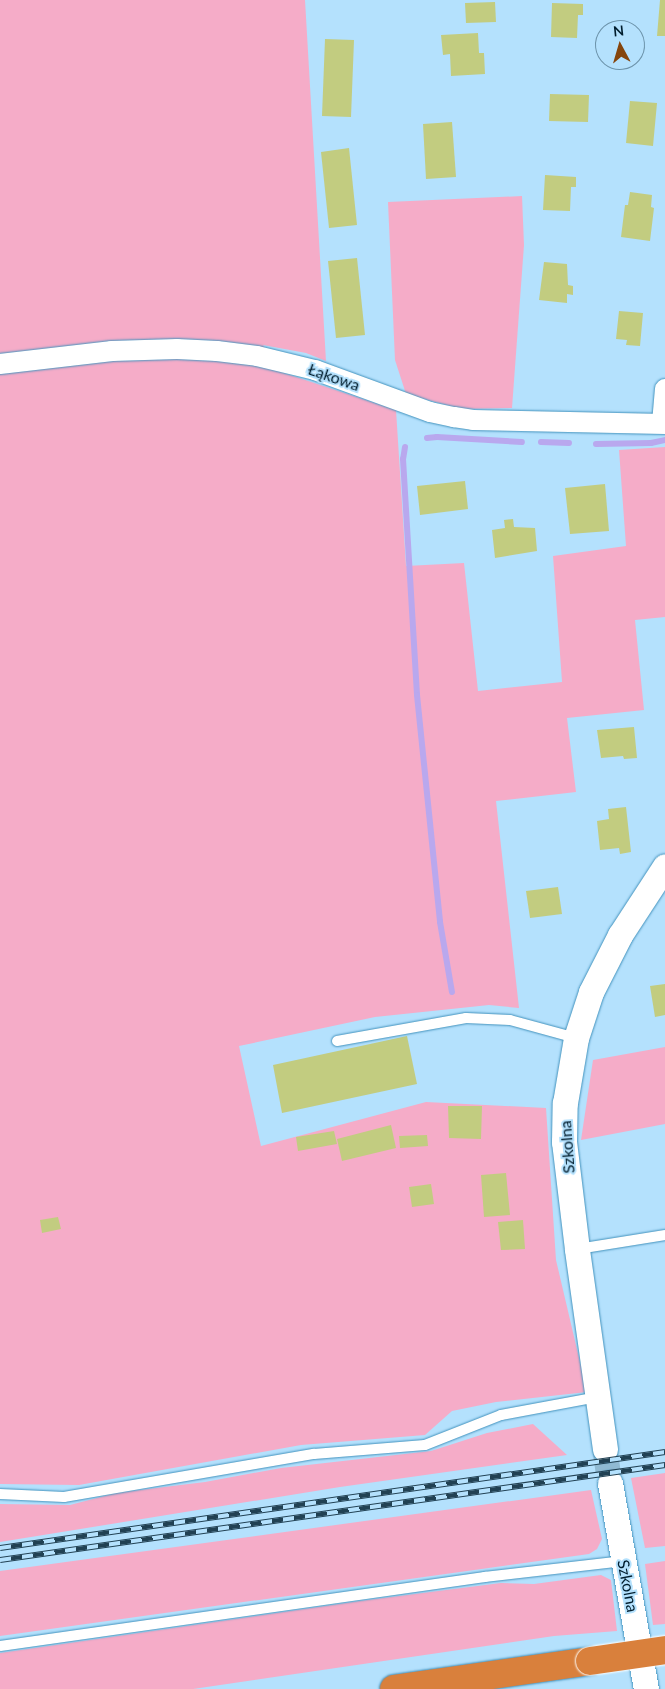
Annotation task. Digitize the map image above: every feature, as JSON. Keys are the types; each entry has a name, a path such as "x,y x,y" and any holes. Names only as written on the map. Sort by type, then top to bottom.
{"highway":[{"path":"394,1689 665,1650"}],"street":[{"name":"Łąkowa","path":"0,364 112,351 177,349 217,351 257,356 315,370 430,412 454,418 473,420 663,423"},
{"path":"663,423 665,389"},
{"name":"Szkolna","path":"605,1449 577,1249 564,1121 568,1079 583,1014 605,963 620,935 665,866"},
{"name":"Szkolna","path":"610,1483 646,1689"}],"lane":[{"path":"337,1041 466,1018 510,1020 576,1038"},
{"path":"577,1249 665,1235"},
{"path":"0,1494 64,1497 314,1454 425,1445 501,1415 598,1397"},
{"path":"0,1646 485,1577 623,1561"}],"shaded area":[{"path":"0,0 305,0 326,361 306,353 263,345 284,373 396,410 406,566 464,563 478,691 562,682 553,556 626,546 619,450 665,447 665,617 635,620 644,710 567,718 576,792 496,801 519,1008 489,1005 375,1017 239,1046 261,1146 426,1102 546,1108 556,1260 587,1392 496,1402 452,1411 425,1435 301,1445 79,1485 0,1484"},
{"path":"522,196 524,245 512,408 461,409 406,394 395,360 388,202"},
{"path":"665,1047 665,1124 581,1140 593,1060"},
{"path":"533,1424 567,1455 340,1487 0,1542 0,1504 70,1505 116,1493 205,1482 281,1468 431,1451 487,1433"},
{"path":"665,1473 665,1546 645,1548 631,1478"},
{"path":"591,1490 602,1539 597,1549 589,1554 0,1636 0,1571"},
{"path":"665,1561 665,1624 653,1625 645,1564"},
{"path":"601,1575 611,1580 617,1631 554,1636 193,1689 0,1689 0,1653 360,1601 501,1583 534,1584"}],"building":[{"path":"660,0 665,0 665,36 657,36"},
{"path":"495,2 496,22 466,23 465,3"},
{"path":"552,3 583,4 583,15 578,15 577,38 551,37"},
{"path":"478,33 479,53 484,53 485,74 451,76 450,54 443,55 441,35"},
{"path":"325,39 354,40 351,117 322,116"},
{"path":"550,94 589,95 588,122 549,121"},
{"path":"630,101 657,103 653,146 626,143"},
{"path":"452,122 456,177 426,179 423,124"},
{"path":"349,148 357,225 329,228 321,152"},
{"path":"545,175 576,177 576,187 571,187 570,211 543,210"},
{"path":"630,192 652,195 651,207 654,208 650,241 621,237 625,205 628,205"},
{"path":"357,258 365,335 336,338 328,261"},
{"path":"544,262 567,264 568,285 573,286 573,295 567,294 567,303 539,300"},
{"path":"619,311 643,313 640,346 626,345 627,340 616,339"},
{"path":"465,481 468,509 420,515 417,486"},
{"path":"605,484 609,531 570,534 565,488"},
{"path":"513,519 514,527 535,528 537,551 495,558 492,530 505,528 504,520"},
{"path":"634,727 637,758 624,759 623,756 601,758 597,730"},
{"path":"626,807 631,852 620,854 619,848 600,850 597,821 609,819 608,809"},
{"path":"558,887 562,914 530,918 526,891"},
{"path":"665,984 665,1015 655,1017 650,986"},
{"path":"407,1036 417,1084 282,1113 273,1065"},
{"path":"448,1106 482,1106 481,1139 449,1138"},
{"path":"391,1125 396,1148 342,1161 337,1139"},
{"path":"334,1131 337,1144 298,1151 296,1137"},
{"path":"427,1135 428,1146 400,1148 399,1136"},
{"path":"506,1173 510,1215 484,1217 481,1175"},
{"path":"431,1184 434,1204 412,1207 409,1187"},
{"path":"58,1217 61,1229 42,1233 40,1220"},
{"path":"523,1220 525,1249 501,1250 498,1222"}],"waterway":[{"path":"427,438 522,442"},
{"path":"596,444 651,443 665,440"},
{"path":"541,442 569,443"},
{"path":"405,447 403,459 417,695 440,922 452,992"}],"tunnel":[{"path":"605,1449 610,1483"}],"railway":[{"path":"0,1548 665,1452"},
{"path":"0,1560 665,1465"}]}
